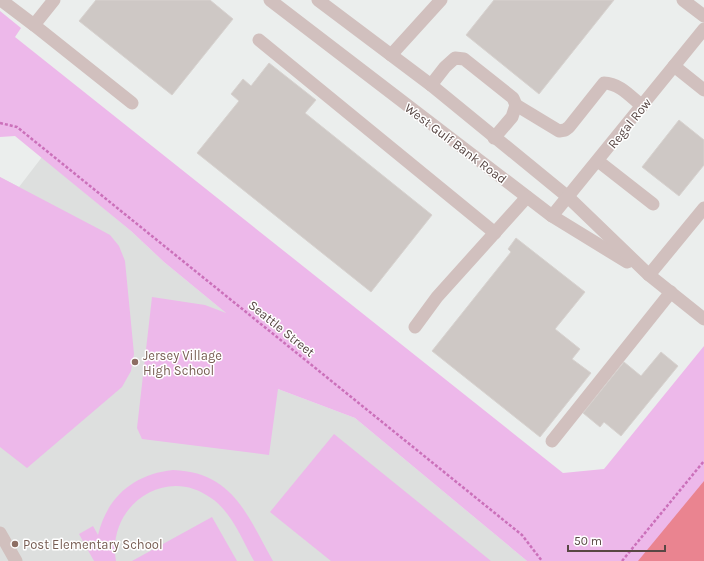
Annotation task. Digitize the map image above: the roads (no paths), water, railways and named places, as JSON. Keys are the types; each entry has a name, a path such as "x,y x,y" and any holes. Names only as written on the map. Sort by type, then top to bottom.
{"street":[{"path":"1,0 132,103"},
{"path":"34,25 54,0"},
{"name":"West Gulf Bank Road","path":"270,0 552,216 649,275"},
{"name":"West Gulf Bank Road","path":"318,0 431,85 568,197 649,275 704,319"},
{"path":"391,55 441,0"},
{"path":"683,0 704,16"},
{"name":"Regal Row","path":"552,216 704,29"},
{"path":"259,40 495,233"},
{"path":"431,85 445,66 455,58 464,59 515,102 559,131 565,130 569,127 604,83 611,83 619,87 642,106"},
{"path":"674,66 704,90"},
{"path":"494,138 512,117 515,102"},
{"path":"598,161 653,204"},
{"path":"415,327 437,297 527,197"},
{"path":"649,275 704,208"},
{"path":"552,441 671,292"},
{"path":"0,533 16,561"}],"place":[{"name":"Jersey Village High School","path":"135,362"},
{"name":"Post Elementary School","path":"15,544"}]}
